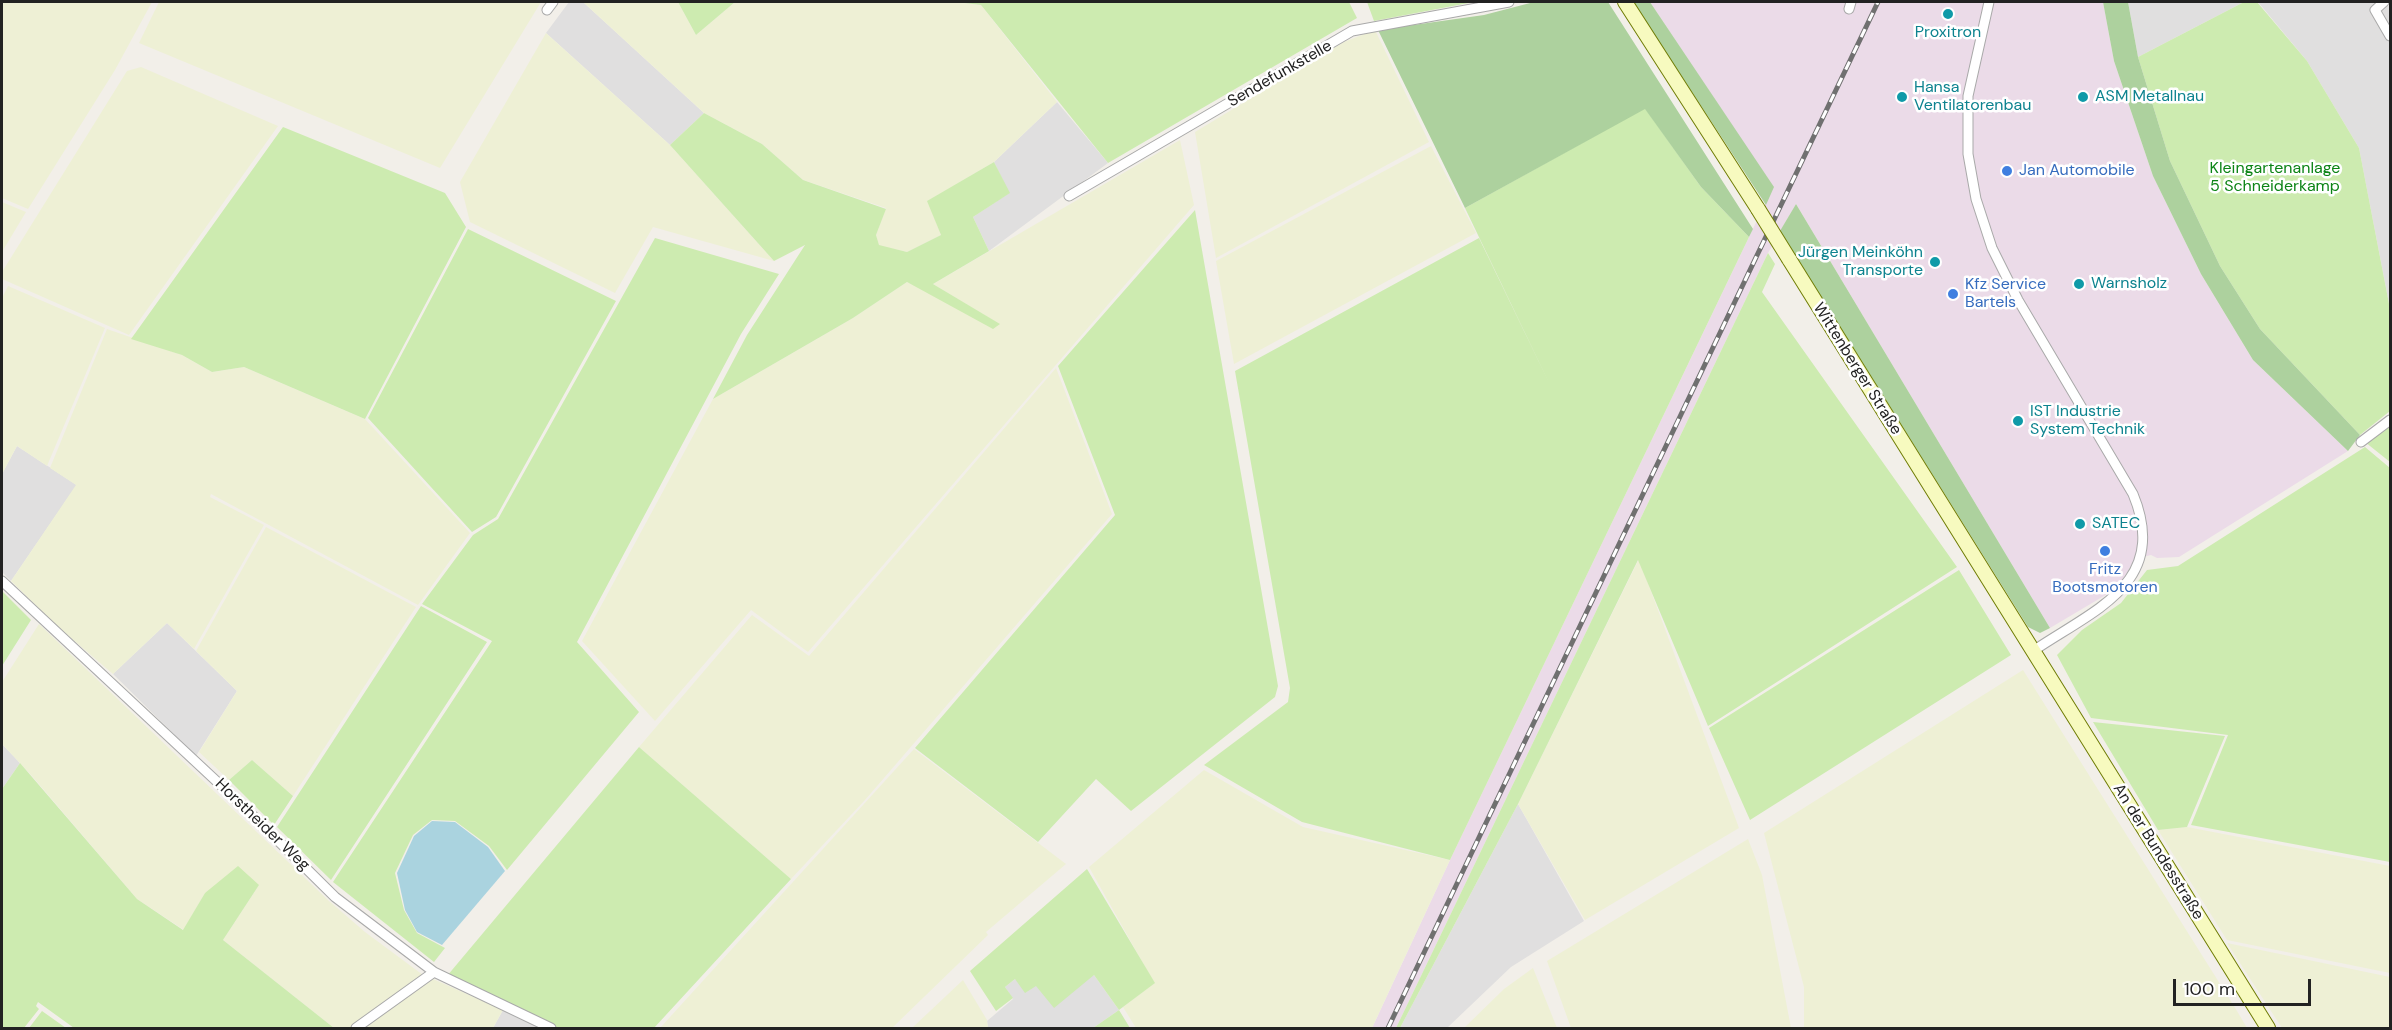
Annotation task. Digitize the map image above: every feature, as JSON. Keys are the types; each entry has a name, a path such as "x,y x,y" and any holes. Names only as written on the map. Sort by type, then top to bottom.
{"main road":[{"name":"Wittenberger Straße","path":"1625,2 1758,209 2049,676"},
{"name":"An der Bundesstraße","path":"2049,676 2268,1029"}],"street":[{"name":"Sendefunkstelle","path":"1069,196 1353,31 1509,2"},
{"path":"1989,2 1968,100 1968,154 1976,199 2002,269 2133,494 2141,513 2144,530 2141,560 2126,586 2033,651"},
{"path":"2368,2 2391,36"},
{"path":"2375,10 2384,2"},
{"path":"2361,442 2391,420"},
{"name":"Horstheider Weg","path":"2,581 242,805 335,897 434,972 551,1029"},
{"path":"356,1029 434,972"}],"shaded area":[{"path":"569,2 583,2 704,113 670,145 546,33"},
{"path":"1650,2 2103,2 2114,61 2153,176 2201,274 2253,360 2348,451 2179,557 2157,558 2151,555 2135,559 2114,590 2050,628 1796,204 1768,253 1396,1028 1372,1028 1450,860 1773,187"},
{"path":"2128,2 2244,2 2138,57"},
{"path":"2258,2 2390,2 2390,309 2359,148 2307,61"},
{"path":"1057,102 1108,163 989,251 973,217 1009,193 994,162"},
{"path":"17,446 77,485 11,581 2,572 2,474"},
{"path":"167,623 237,691 196,756 113,674"},
{"path":"2,744 20,763 2,789"},
{"path":"1518,804 1584,921 1511,967 1447,1028 1400,1028"},
{"path":"1094,975 1119,1010 1093,1028 988,1028 987,1021 1013,999 1005,987 1015,979 1036,985"},
{"path":"503,1010 543,1028 493,1028"}],"green space":[{"path":"2,2 152,2 115,70 28,209 2,198"},
{"path":"159,2 541,2 440,168 139,43"},
{"path":"583,2 678,2 696,35 735,2 956,2 981,5 1057,102 994,162 928,201 941,235 907,252 879,246 876,235 886,208 803,180 762,144 704,113"},
{"path":"678,2 735,2 696,35"},
{"path":"956,2 1349,2 1357,18 1108,163 981,5"},
{"path":"1367,2 1474,2 1374,21"},
{"path":"1534,2 1608,2 1753,229 1749,237 1701,187 1645,109 1465,208 1378,30 1484,15"},
{"path":"1633,2 1650,2 1774,187 1766,205"},
{"path":"2103,2 2128,2 2138,57 2170,161 2220,266 2260,329 2360,435 2348,451 2253,360 2201,274 2153,176 2114,61"},
{"name":"Kleingartenanlage 5 Schneiderkamp","path":"2244,2 2257,2 2307,61 2359,148 2390,309 2390,411 2360,435 2260,329 2220,266 2170,161 2138,57"},
{"path":"1375,30 1429,142 1216,258 1195,132 1344,42"},
{"path":"546,33 670,145 774,261 653,227 615,293 470,222 460,182"},
{"path":"141,67 278,126 129,335 2,279 2,272 127,71"},
{"path":"1645,108 1701,187 1749,237 1450,860 1302,822 1204,765 1288,702 1290,688 1235,371 1479,238 1552,389 1465,208"},
{"path":"704,113 762,144 803,180 886,209 876,235 879,245 907,252 941,235 927,201 994,162 1010,193 973,217 989,251 933,284 1000,324 993,329 907,282 853,318 713,399 747,335 805,245 774,261 670,145"},
{"path":"283,127 445,193 466,227 365,419 244,367 212,372 182,355 131,339"},
{"path":"1180,140 1194,205 808,652 751,610 655,721 582,641 713,399 853,318 907,282 999,324 933,284"},
{"path":"1431,146 1476,233 1234,364 1216,261"},
{"path":"2,202 26,212 2,252"},
{"path":"1796,204 2050,628 2040,633 2028,627 1780,231"},
{"path":"1195,210 1278,686 1275,697 1131,811 1096,779 1038,842 915,748 1115,515 1058,366"},
{"path":"468,229 616,301 496,517 472,532 368,418"},
{"path":"655,238 779,274 741,334 577,642 639,712 507,870 489,846 455,821 432,820 413,835 395,873 404,910 417,933 445,948 434,962 333,882 492,641 422,604 473,535 498,519"},
{"path":"1768,253 1775,264 1762,292 1957,567 1708,726 1638,560 1518,804 1400,1028 1396,1028"},
{"path":"8,286 105,328 47,466 17,446 2,474 2,298"},
{"path":"107,329 182,355 212,372 244,367 365,419 470,533 418,605 211,494 210,497 264,525 194,649 167,623 113,674 57,626 11,581 76,485 50,468"},
{"path":"1056,368 1112,514 865,800 791,879 639,747 752,615 809,656"},
{"path":"2390,421 2390,462 2365,442"},
{"path":"2365,447 2390,468 2390,862 2191,825 2228,735 2091,718 2057,655 2082,630 2121,603 2147,570 2178,566"},
{"path":"266,527 416,607 293,796 252,760 229,780 199,752 237,691 196,651"},
{"path":"1639,559 1739,828 1585,920 1518,804"},
{"path":"1959,570 2011,655 1750,820 1709,728"},
{"path":"2,591 31,620 2,666"},
{"path":"421,606 487,642 331,880 277,827"},
{"path":"39,624 329,901 365,932 423,975 350,1028 334,1028 223,940 259,885 205,893 184,930 137,899 2,744 2,682"},
{"path":"2023,670 2247,1028 1804,1028 1804,987 1764,833"},
{"path":"2093,722 2225,736 2187,827 2158,830"},
{"path":"639,747 791,879 654,1028 554,1028 447,976"},
{"path":"914,749 1066,864 986,932 988,935 892,1028 660,1028"},
{"path":"252,760 293,796 274,825 229,780"},
{"path":"20,763 137,899 183,930 205,893 238,866 259,885 223,940 334,1028 74,1028 38,1002 36,1006 39,1009 24,1028 2,1028 2,789"},
{"path":"1204,770 1303,827 1450,860 1372,1028 1136,1028 1123,1007 1154,983 1089,867"},
{"path":"2187,827 2390,866 2390,973 2227,940 2158,830"},
{"path":"1748,839 1762,875 1791,1028 1571,1028 1547,961"},
{"path":"1087,869 1155,983 1119,1010 1094,975 1054,1008 1036,986 1025,993 1015,979 1005,987 1013,998 996,1011 970,971"},
{"path":"2227,943 2390,977 2390,1028 2282,1028"},
{"path":"1533,968 1557,1028 1464,1028 1504,989"},
{"path":"433,979 503,1010 493,1028 363,1028"},
{"path":"963,980 987,1020 988,1028 912,1028"},
{"path":"1119,1010 1130,1028 1093,1028"},
{"path":"42,1011 66,1028 29,1028"}],"water":[{"path":"432,821 455,822 488,847 505,871 442,945 417,932 405,910 397,873 414,836"}],"railway":[{"path":"1388,1028 1878,2"}],"place":[{"name":"Proxitron","path":"1948,14"},
{"name":"Hansa Ventilatorenbau","path":"1902,97"},
{"name":"ASM Metallnau","path":"2083,97"},
{"name":"Jan Automobile","path":"2007,171"},
{"name":"Jürgen Meinköhn Transporte","path":"1935,262"},
{"name":"Warnsholz","path":"2079,284"},
{"name":"Kfz Service Bartels","path":"1953,294"},
{"name":"IST Industrie System Technik","path":"2018,421"},
{"name":"SATEC","path":"2080,524"},
{"name":"Fritz Bootsmotoren","path":"2105,551"}]}
